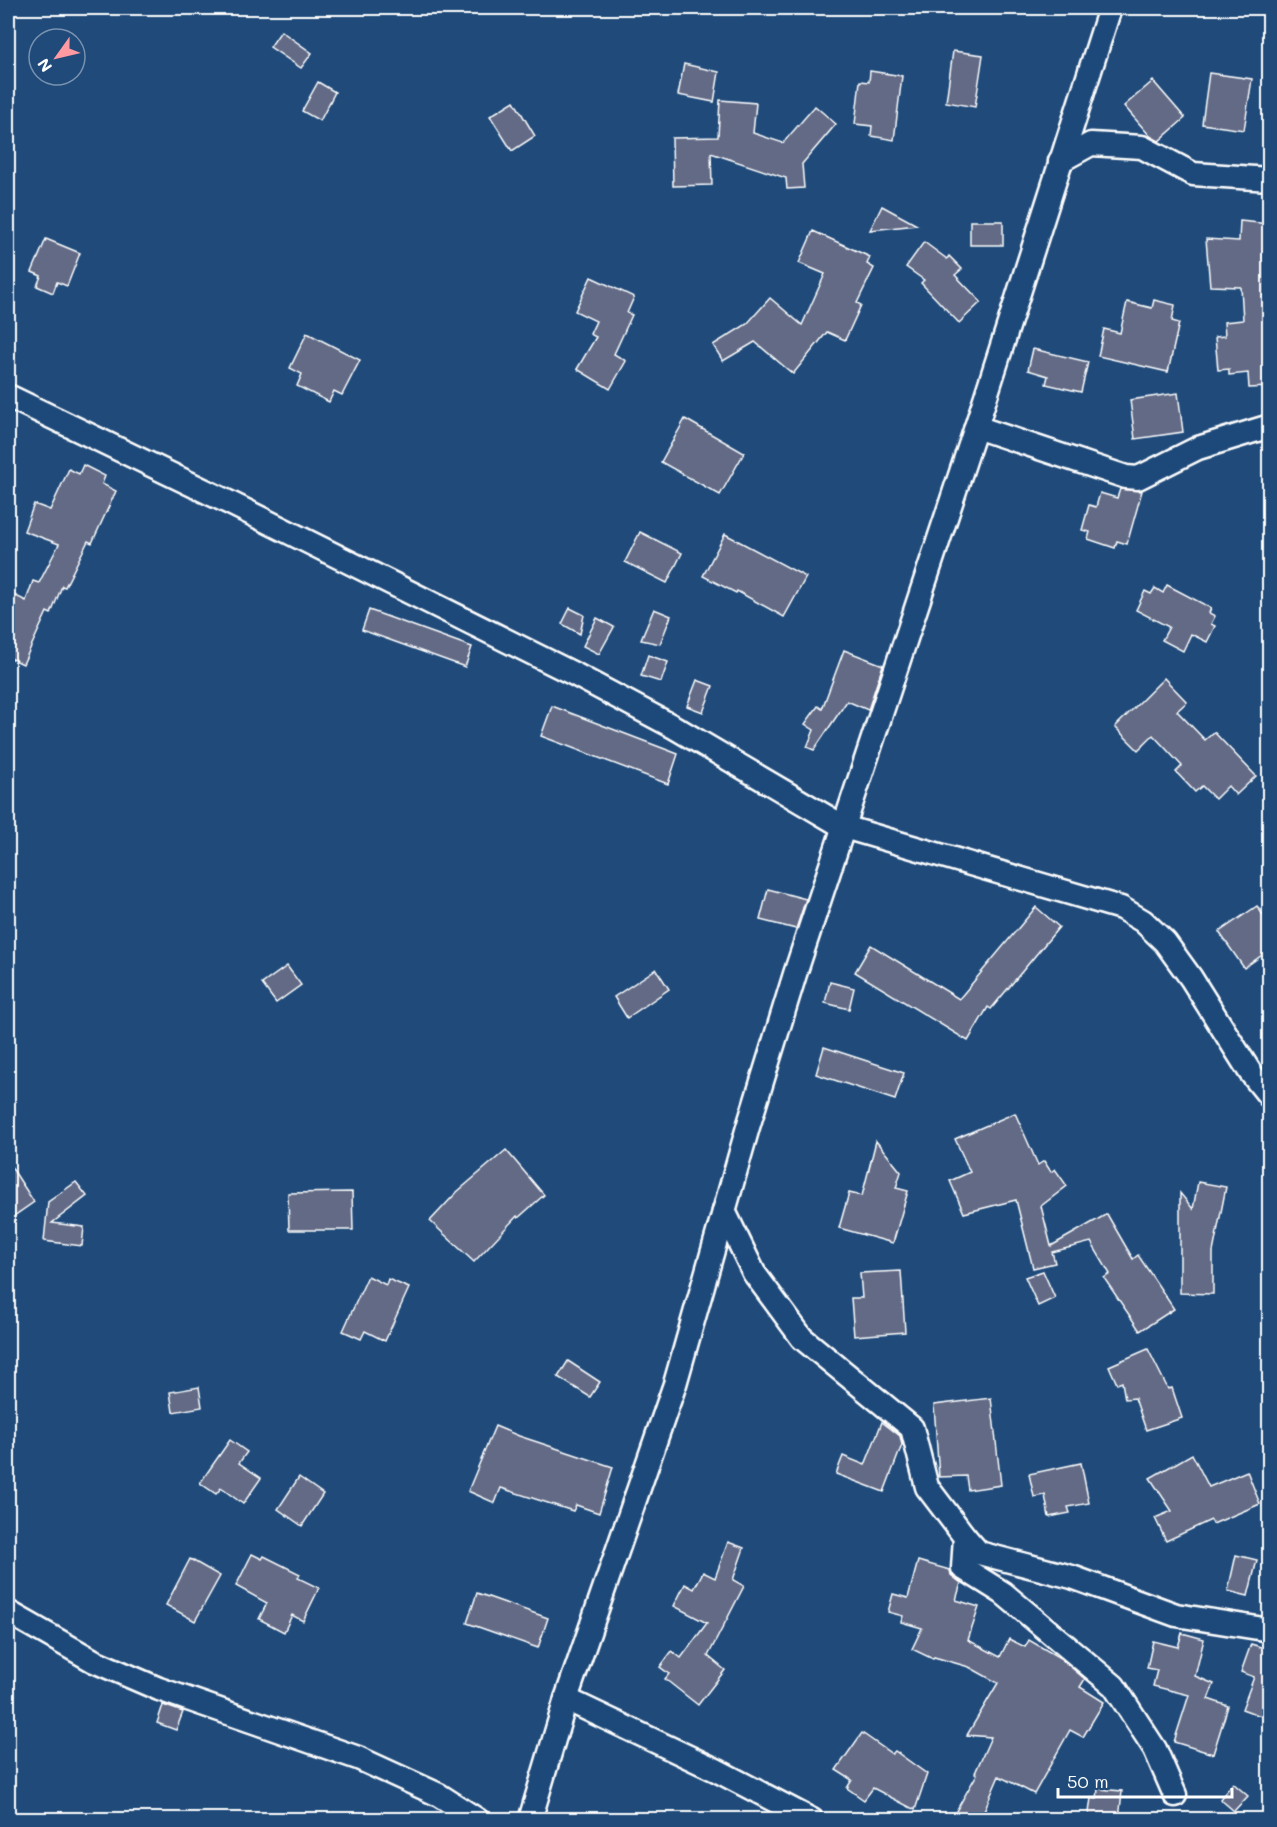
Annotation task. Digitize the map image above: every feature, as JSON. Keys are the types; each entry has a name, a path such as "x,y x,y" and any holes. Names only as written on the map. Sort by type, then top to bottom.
{"street":[{"path":"530,1820 566,1699 675,1384 795,974 976,427 1110,8"},
{"path":"1060,161 1091,144 1142,147 1193,174 1269,179"},
{"path":"8,396 576,675 674,727 844,827 1121,908 1143,921 1165,942 1191,978 1250,1072 1269,1097"},
{"path":"976,427 1126,477 1138,478 1198,448 1269,426"},
{"path":"724,1211 754,1273 802,1338 912,1428 927,1487 964,1537 979,1553 1072,1577 1176,1615 1269,1630"},
{"path":"964,1537 963,1568 1003,1593 1114,1686 1155,1749 1175,1795"},
{"path":"8,1612 105,1666 159,1689 358,1758 439,1796 478,1820"},
{"path":"566,1699 716,1770 812,1820"}],"building":[{"path":"281,31 312,53 301,68 270,47"},
{"path":"953,51 983,55 975,107 946,102"},
{"path":"684,64 719,72 714,102 678,95"},
{"path":"870,71 902,76 894,140 871,136 872,126 855,124 860,81 869,82"},
{"path":"1209,73 1252,79 1244,130 1202,124"},
{"path":"1153,81 1185,118 1159,141 1150,136 1124,106"},
{"path":"318,82 335,92 320,121 302,111"},
{"path":"720,100 756,103 753,133 783,143 815,106 836,124 802,164 804,188 787,189 786,178 711,153 712,185 673,186 672,138 718,137"},
{"path":"514,101 535,136 512,151 490,116"},
{"path":"882,206 917,225 870,230"},
{"path":"970,221 1003,221 1003,245 970,245"},
{"path":"1240,221 1269,224 1269,284 1267,284 1269,387 1249,388 1248,373 1229,375 1229,369 1218,370 1215,337 1225,336 1224,322 1243,320 1241,287 1210,286 1206,239 1239,241"},
{"path":"813,231 870,257 867,264 874,268 857,303 861,305 845,340 827,332 793,374 755,342 723,361 713,345 747,324 770,298 802,325 825,274 799,263"},
{"path":"46,239 80,253 67,286 57,282 53,293 37,286 41,276 32,272"},
{"path":"924,242 947,259 949,256 962,269 955,275 981,302 959,323 921,283 924,280 906,267"},
{"path":"591,277 634,297 627,313 632,315 614,354 626,361 610,389 577,369 596,337 590,334 596,321 575,311"},
{"path":"1154,300 1175,305 1172,321 1179,323 1168,372 1098,356 1104,329 1120,333 1127,302 1152,308"},
{"path":"307,333 360,360 342,395 334,391 329,402 297,386 302,374 290,368"},
{"path":"1033,349 1088,362 1081,392 1046,384 1048,376 1028,370"},
{"path":"1178,393 1183,432 1135,439 1130,400"},
{"path":"685,419 744,453 720,495 661,462"},
{"path":"83,465 105,476 102,484 116,491 92,543 88,541 65,587 62,586 51,614 47,612 23,664 8,657 8,592 26,601 33,581 39,583 59,544 24,531 34,504 50,510 69,469 79,474"},
{"path":"1120,489 1142,491 1127,544 1117,541 1115,548 1088,539 1090,532 1082,530 1089,505 1096,507 1100,493 1117,498"},
{"path":"640,532 682,553 667,583 625,562"},
{"path":"725,534 806,577 784,617 737,591 736,593 703,576"},
{"path":"1167,585 1211,608 1209,613 1215,616 1211,624 1215,626 1207,642 1191,634 1183,651 1162,640 1169,627 1136,610 1145,591 1151,594 1155,588 1163,593"},
{"path":"570,608 584,615 580,634 562,624"},
{"path":"654,609 671,616 660,644 641,640"},
{"path":"369,610 472,647 465,667 362,630"},
{"path":"597,618 614,627 599,654 583,646"},
{"path":"844,650 883,665 868,710 847,701 814,750 807,747 814,730 805,724 818,706 822,709"},
{"path":"648,655 668,662 661,682 641,676"},
{"path":"1164,678 1187,702 1177,711 1205,740 1214,732 1256,776 1236,795 1228,786 1215,799 1202,786 1195,792 1176,772 1182,766 1153,735 1138,750 1115,727"},
{"path":"697,680 713,686 703,712 687,706"},
{"path":"552,706 678,754 668,784 541,736"},
{"path":"768,889 806,899 796,929 760,920"},
{"path":"1257,906 1269,924 1269,950 1244,968 1219,932"},
{"path":"1036,907 1059,927 991,1009 988,1007 968,1041 855,972 871,945 959,999"},
{"path":"287,966 301,985 276,1003 262,984"},
{"path":"656,969 669,989 627,1018 614,997"},
{"path":"830,982 854,988 849,1009 825,1003"},
{"path":"824,1047 904,1073 895,1100 816,1074"},
{"path":"1015,1113 1038,1165 1044,1161 1051,1172 1055,1169 1067,1186 1041,1206 1051,1246 1107,1214 1133,1259 1138,1255 1174,1309 1140,1331 1104,1278 1110,1274 1091,1242 1052,1252 1055,1263 1033,1268 1016,1200 964,1213 950,1181 970,1172 955,1139"},
{"path":"876,1141 901,1172 896,1188 908,1191 893,1243 839,1228 849,1193 862,1196"},
{"path":"506,1150 544,1195 518,1218 517,1216 474,1262 430,1221 457,1192"},
{"path":"8,1162 34,1202 8,1220"},
{"path":"76,1182 87,1196 52,1223 84,1227 82,1246 44,1241 48,1202"},
{"path":"1198,1182 1226,1187 1213,1252 1213,1294 1180,1293 1180,1193 1193,1209"},
{"path":"352,1192 353,1230 289,1230 288,1193"},
{"path":"901,1271 905,1332 854,1336 851,1298 862,1298 860,1273"},
{"path":"1043,1271 1055,1298 1038,1306 1025,1277"},
{"path":"368,1276 386,1285 388,1279 409,1288 385,1341 365,1331 361,1339 343,1331"},
{"path":"1148,1349 1168,1389 1172,1388 1182,1418 1146,1430 1135,1398 1125,1399 1122,1382 1117,1384 1109,1366"},
{"path":"568,1361 600,1382 590,1397 558,1377"},
{"path":"199,1387 202,1407 173,1412 170,1392"},
{"path":"991,1398 1001,1485 968,1490 966,1476 939,1477 934,1405"},
{"path":"882,1422 900,1436 902,1445 884,1492 836,1474 843,1456 865,1465"},
{"path":"495,1426 613,1467 599,1513 576,1505 573,1511 501,1488 495,1503 468,1491"},
{"path":"230,1440 247,1452 239,1463 261,1478 243,1504 221,1488 216,1494 200,1483"},
{"path":"1192,1454 1209,1487 1247,1471 1260,1504 1213,1524 1211,1520 1166,1541 1155,1518 1172,1511 1150,1478"},
{"path":"1081,1463 1089,1503 1068,1507 1070,1513 1049,1517 1045,1495 1034,1497 1029,1474"},
{"path":"299,1477 323,1494 302,1526 278,1509"},
{"path":"728,1542 744,1548 733,1580 744,1586 708,1656 725,1670 698,1705 665,1679 669,1674 660,1667 672,1651 681,1658 707,1623 674,1606 685,1584 694,1589 703,1572 715,1578"},
{"path":"252,1554 262,1559 264,1556 300,1574 298,1578 319,1588 303,1621 292,1615 284,1632 259,1619 267,1603 236,1586"},
{"path":"1236,1555 1257,1560 1248,1596 1228,1591"},
{"path":"190,1559 220,1576 195,1621 166,1605"},
{"path":"918,1561 950,1570 951,1575 961,1583 956,1600 979,1607 968,1640 1000,1657 1009,1639 1025,1647 1029,1640 1060,1658 1085,1679 1080,1687 1104,1702 1083,1737 1070,1730 1034,1794 999,1776 980,1820 951,1820 977,1774 975,1773 991,1737 967,1735 998,1683 969,1667 934,1657 933,1659 912,1649 922,1628 901,1622 903,1616 888,1612 893,1594 908,1598"},
{"path":"477,1593 548,1618 538,1648 467,1623"},
{"path":"1182,1633 1204,1639 1195,1676 1214,1684 1208,1699 1228,1706 1213,1754 1174,1742 1189,1695 1153,1686 1157,1670 1147,1668 1153,1641 1178,1647"},
{"path":"1266,1643 1269,1643 1269,1719 1242,1709 1254,1677 1241,1672 1251,1644 1264,1648"},
{"path":"163,1705 183,1712 176,1730 157,1723"},
{"path":"862,1733 892,1754 895,1751 927,1774 915,1810 873,1788 864,1800 847,1788 852,1780 836,1770"},
{"path":"1233,1783 1248,1796 1234,1811 1220,1799"},
{"path":"1098,1789 1122,1791 1119,1820 1088,1820 1091,1798 1097,1799"}]}
